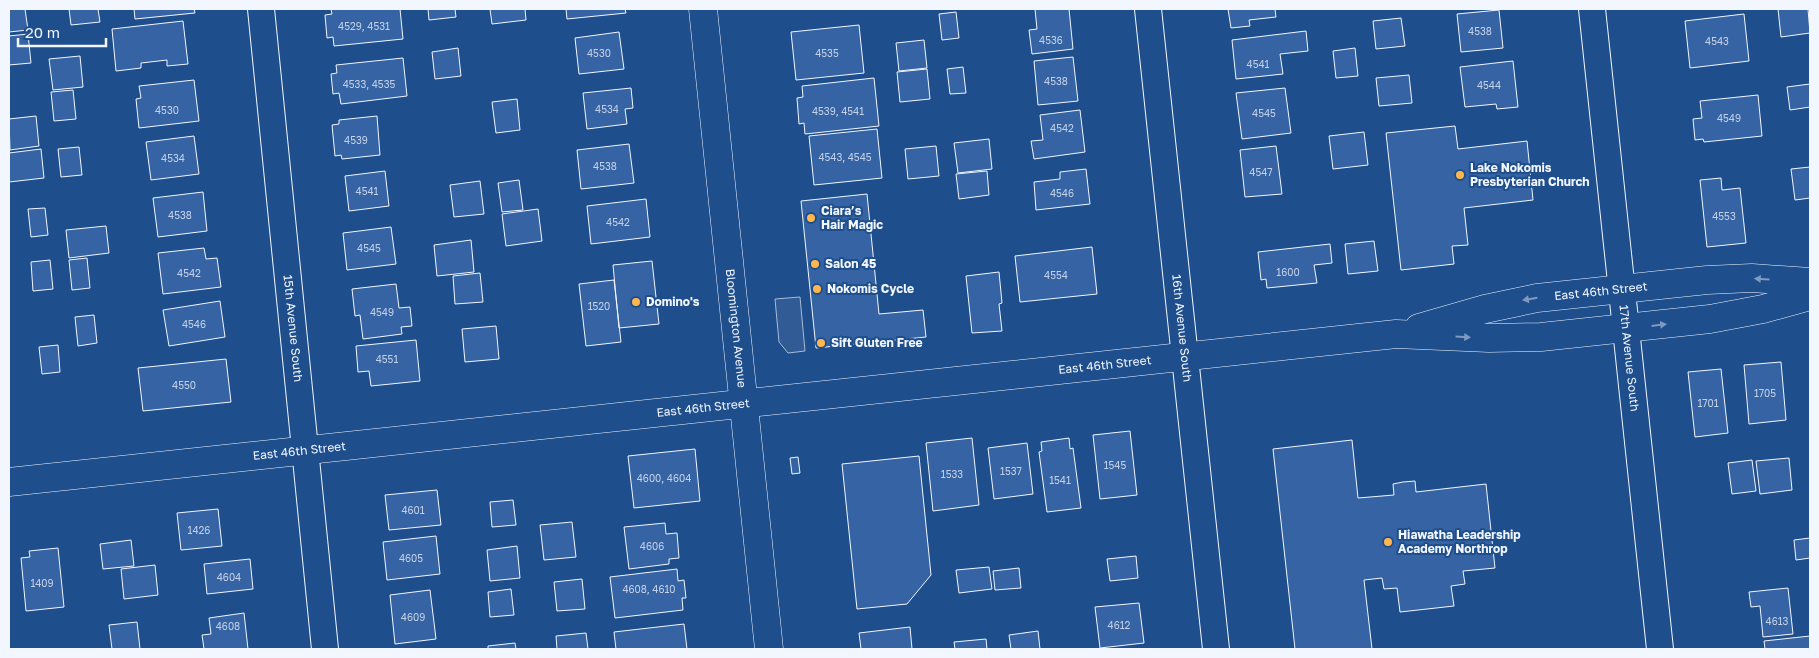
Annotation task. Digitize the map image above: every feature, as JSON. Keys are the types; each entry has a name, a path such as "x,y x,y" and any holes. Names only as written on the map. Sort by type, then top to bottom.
{"main road":[{"name":"Bloomington Avenue","path":"703,9 742,403 769,649"},
{"name":"East 46th Street","path":"1396,334 1500,305 1537,298 1736,278 1810,282"},
{"name":"East 46th Street","path":"9,482 1396,334 1513,338 1626,329 1738,315 1810,296"}],"street":[{"name":"15th Avenue South","path":"261,9 325,649"},
{"name":"16th Avenue South","path":"1148,9 1216,649"},
{"name":"17th Avenue South","path":"1592,9 1660,649"}],"shaded area":[{"path":"800,297 805,351 788,353 779,342 775,299"}],"building":[{"path":"9,9 25,9 28,30 9,32"},
{"path":"69,9 98,9 100,22 71,25"},
{"path":"134,9 194,9 195,13 135,19"},
{"path":"331,9 400,9 403,39 334,46 333,37 327,38 325,15 332,14"},
{"path":"428,9 455,9 456,17 429,20"},
{"path":"490,9 525,9 526,20 492,24"},
{"path":"566,9 625,9 626,13 567,19"},
{"path":"1035,9 1069,9 1073,49 1032,54 1029,30 1037,29"},
{"path":"1228,9 1275,9 1276,17 1249,20 1250,26 1231,28"},
{"path":"1778,9 1808,9 1810,33 1781,37"},
{"path":"1499,10 1503,48 1461,52 1457,14"},
{"path":"956,12 959,38 942,40 939,14"},
{"path":"1744,14 1749,61 1690,68 1685,21"},
{"path":"1401,18 1405,46 1376,49 1373,21"},
{"path":"183,21 188,64 167,66 167,60 141,63 141,68 116,71 112,29"},
{"path":"859,25 864,73 796,80 791,32"},
{"path":"1306,31 1308,51 1280,54 1283,74 1236,79 1232,40"},
{"path":"619,32 624,69 579,74 575,38"},
{"path":"28,34 31,63 9,65 9,36"},
{"path":"924,40 927,68 899,71 896,43"},
{"path":"458,48 461,76 435,79 432,52"},
{"path":"1355,48 1358,76 1336,78 1333,51"},
{"path":"80,56 83,87 53,90 49,59"},
{"path":"1073,57 1078,101 1038,105 1034,61"},
{"path":"403,58 407,96 341,104 339,93 333,94 331,74 337,73 336,65"},
{"path":"1513,61 1518,107 1497,109 1496,104 1465,107 1460,67"},
{"path":"963,67 966,93 950,94 947,69"},
{"path":"927,69 930,99 900,102 897,72"},
{"path":"1409,75 1412,103 1379,106 1376,78"},
{"path":"874,78 879,126 805,134 804,123 799,124 797,98 803,97 802,86"},
{"path":"194,80 199,121 139,128 136,99 141,98 139,86"},
{"path":"1810,84 1810,107 1790,110 1787,87"},
{"path":"631,88 633,108 625,109 627,124 587,129 583,93"},
{"path":"1285,88 1291,133 1242,139 1236,93"},
{"path":"73,90 76,119 54,121 51,92"},
{"path":"1758,95 1762,136 1704,142 1703,139 1695,140 1693,119 1702,118 1700,101"},
{"path":"517,99 520,130 496,133 492,102"},
{"path":"1080,110 1085,152 1034,159 1031,141 1043,140 1040,115"},
{"path":"36,116 39,146 10,150 9,119"},
{"path":"377,116 380,155 342,159 341,155 335,156 332,125 339,124 339,120"},
{"name":"Lake Nokomis Presbyterian Church","path":"1455,126 1458,149 1527,141 1533,200 1464,208 1468,245 1452,246 1454,264 1401,270 1386,133"},
{"path":"877,129 882,178 814,185 809,136"},
{"path":"1364,132 1368,165 1333,169 1329,136"},
{"path":"194,136 199,174 151,180 146,142"},
{"path":"989,139 992,169 958,173 954,143"},
{"path":"629,144 634,183 581,189 577,150"},
{"path":"936,146 939,176 908,179 905,149"},
{"path":"1276,146 1282,194 1245,197 1240,150"},
{"path":"79,147 82,175 61,177 58,149"},
{"path":"41,149 44,178 9,182 9,153"},
{"path":"1810,167 1810,198 1795,200 1791,169"},
{"path":"1086,169 1090,204 1036,210 1034,182 1060,179 1060,172"},
{"path":"385,171 389,206 349,211 345,176"},
{"path":"987,171 989,195 959,199 956,174"},
{"path":"1721,178 1722,190 1740,188 1746,243 1707,247 1700,180"},
{"path":"519,180 523,210 502,212 498,183"},
{"path":"480,181 484,214 454,217 450,185"},
{"path":"203,192 207,231 158,237 153,198"},
{"path":"867,194 879,314 923,310 926,337 816,348 801,201"},
{"path":"646,199 650,237 591,244 587,206"},
{"path":"45,208 48,235 31,237 28,209"},
{"path":"538,209 542,241 506,246 502,214"},
{"path":"106,226 109,253 69,258 66,230"},
{"path":"391,227 396,264 347,270 343,233"},
{"path":"471,240 474,272 437,276 434,245"},
{"path":"1374,241 1378,271 1348,274 1345,244"},
{"path":"1330,244 1332,263 1314,265 1317,283 1267,288 1266,279 1261,280 1258,252"},
{"path":"1092,247 1097,294 1020,302 1015,256"},
{"path":"204,248 206,259 217,258 221,287 163,294 158,253"},
{"path":"87,258 90,288 72,290 69,260"},
{"path":"50,260 53,289 33,291 31,262"},
{"name":"Domino's","path":"652,261 659,324 619,328 613,265"},
{"path":"999,272 1002,303 999,304 1002,331 972,333 966,276"},
{"path":"480,273 483,302 455,304 453,276"},
{"path":"614,280 621,342 586,346 579,284"},
{"path":"396,284 399,308 410,307 412,326 401,327 402,334 363,339 360,315 355,316 352,289"},
{"path":"220,301 225,337 169,346 163,310"},
{"path":"94,315 97,343 78,346 75,317"},
{"path":"496,326 499,359 465,362 462,329"},
{"path":"416,340 420,381 371,386 369,371 358,372 356,346"},
{"path":"58,345 60,372 42,374 39,347"},
{"path":"226,359 231,402 143,411 138,368"},
{"path":"1781,362 1786,420 1749,424 1744,365"},
{"path":"1721,369 1728,433 1695,437 1688,372"},
{"path":"1130,431 1137,495 1100,499 1093,435"},
{"path":"972,438 979,505 933,511 926,443"},
{"path":"1069,438 1070,449 1073,448 1081,508 1047,512 1039,452 1042,451 1041,442"},
{"name":"Hiawatha Leadership Academy Northrop","path":"1352,440 1358,498 1394,495 1393,484 1403,482 1415,481 1416,492 1486,484 1495,568 1463,571 1465,584 1451,586 1454,606 1400,612 1397,588 1384,589 1382,578 1364,580 1372,649 1295,649 1273,449"},
{"path":"1027,443 1033,494 994,499 988,448"},
{"path":"695,449 700,501 634,508 628,456"},
{"path":"919,456 931,575 907,604 857,609 842,464"},
{"path":"798,457 800,473 792,474 790,458"},
{"path":"1789,458 1792,490 1760,494 1756,461"},
{"path":"1752,460 1756,491 1732,494 1728,463"},
{"path":"437,490 441,525 389,530 385,495"},
{"path":"513,500 516,525 492,527 490,502"},
{"path":"218,509 222,546 181,550 177,513"},
{"path":"572,522 576,557 544,560 540,525"},
{"path":"665,523 666,534 677,533 679,558 669,559 669,564 629,569 624,527"},
{"path":"436,536 440,574 387,580 383,542"},
{"path":"1810,538 1810,558 1796,560 1794,540"},
{"path":"131,540 134,566 103,569 100,544"},
{"path":"517,546 520,578 490,581 487,550"},
{"path":"58,548 64,607 26,611 21,558 30,557 29,551"},
{"path":"1136,556 1138,578 1110,581 1107,559"},
{"path":"250,559 253,589 207,594 204,564"},
{"path":"155,565 158,595 124,599 121,569"},
{"path":"989,567 992,589 959,593 956,570"},
{"path":"1019,568 1021,588 995,590 993,571"},
{"path":"677,569 678,581 684,580 686,598 682,598 683,610 615,618 610,577"},
{"path":"582,579 585,609 557,611 554,582"},
{"path":"1788,588 1793,634 1763,637 1760,606 1751,607 1749,592"},
{"path":"511,589 514,615 490,617 488,592"},
{"path":"430,590 436,639 395,644 390,595"},
{"path":"1139,603 1144,643 1100,648 1095,607"},
{"path":"244,613 248,649 204,649 202,635 211,634 209,618"},
{"path":"137,622 140,649 112,649 109,625"},
{"path":"684,624 687,649 616,649 614,632"},
{"path":"910,627 912,649 861,649 859,633"},
{"path":"1038,631 1040,649 1011,649 1009,635"},
{"path":"586,633 588,649 557,649 556,636"},
{"path":"1810,636 1810,649 1765,649 1764,641"},
{"path":"986,639 987,649 955,649 954,642"},
{"path":"515,643 516,649 488,649 488,646"}],"place":[{"name":"Lake Nokomis Presbyterian Church","path":"1460,175"},
{"name":"Ciara’s Hair Magic","path":"811,218"},
{"name":"Salon 45","path":"815,264"},
{"name":"Nokomis Cycle","path":"817,289"},
{"name":"Domino's","path":"636,302"},
{"name":"Sift Gluten Free","path":"821,343"},
{"name":"Hiawatha Leadership Academy Northrop","path":"1388,542"}]}
